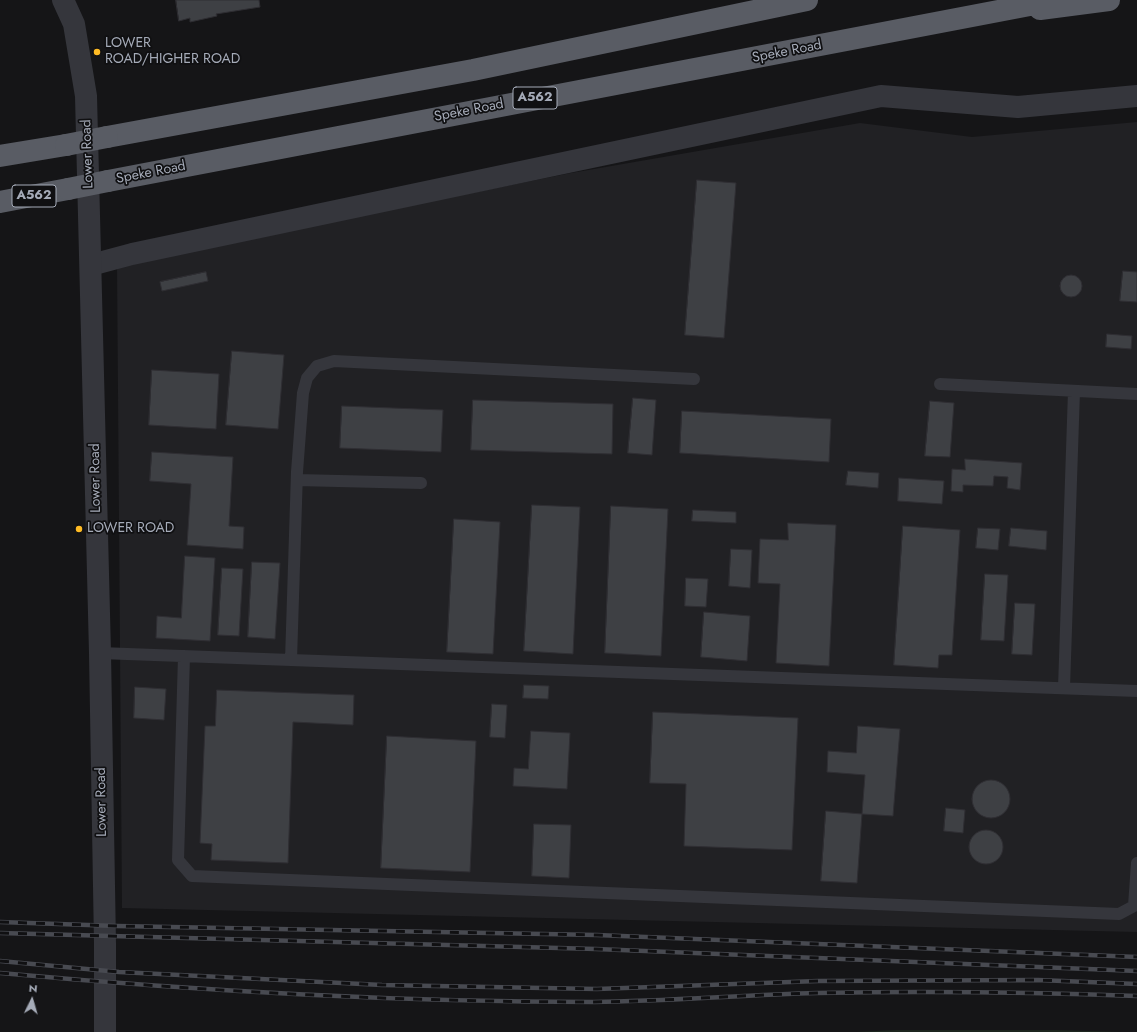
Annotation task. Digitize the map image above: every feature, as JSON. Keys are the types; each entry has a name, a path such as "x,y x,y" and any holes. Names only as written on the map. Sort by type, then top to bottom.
{"highway":[{"name":"Speke Road","path":"0,202 1056,0"},
{"path":"963,19 1109,0"},
{"path":"0,156 474,70 802,1"}],"street":[{"name":"Lower Road","path":"63,0 74,24 86,96 100,653 105,1032"},
{"path":"91,265 140,252 881,96 1018,107 1137,96"}],"lane":[{"path":"291,660 297,480 303,393 307,378 317,366 334,361 694,378"},
{"path":"940,384 1137,394"},
{"path":"1064,688 1074,391"},
{"path":"297,480 421,483"},
{"path":"100,653 1137,691"},
{"path":"184,656 178,860 192,876 1119,914 1134,906 1137,862"}],"shaded area":[{"path":"1137,122 1137,932 122,908 117,264 571,173 860,123 972,137"},
{"path":"896,1030 1057,1030 1121,1032 856,1032"}],"building":[{"path":"176,0 259,0 260,7 216,14 217,16 190,22 190,18 179,21"},
{"path":"697,180 736,183 724,338 685,335"},
{"path":"1123,271 1137,272 1137,302 1120,301"},
{"path":"206,272 208,281 162,291 160,282"},
{"path":"1071,275 1079,278 1082,286 1079,294 1071,297 1063,294 1060,286 1063,278"},
{"path":"1107,334 1132,336 1131,349 1106,347"},
{"path":"232,351 284,355 278,429 226,425"},
{"path":"152,370 219,374 216,429 149,425"},
{"path":"633,398 656,400 652,455 628,453"},
{"path":"473,400 613,404 612,454 471,450"},
{"path":"930,401 954,403 950,457 925,456"},
{"path":"342,406 443,410 441,452 340,448"},
{"path":"682,411 831,419 829,462 680,453"},
{"path":"152,452 233,457 229,526 244,527 243,549 187,545 191,484 150,481"},
{"path":"965,459 1022,463 1020,490 1007,488 1008,477 994,476 993,486 963,485 963,492 951,491 952,469 965,470"},
{"path":"848,471 879,473 878,488 846,485"},
{"path":"899,478 944,481 942,504 898,501"},
{"path":"532,505 580,507 573,654 524,651"},
{"path":"611,506 668,509 661,656 605,653"},
{"path":"693,510 736,512 736,523 692,521"},
{"path":"454,519 500,522 493,654 447,652"},
{"path":"788,523 836,525 829,666 776,663 780,584 758,583 760,539 788,540"},
{"path":"903,526 960,530 952,655 939,655 938,668 894,665"},
{"path":"978,528 1000,529 998,550 976,548"},
{"path":"1011,528 1047,531 1046,550 1009,546"},
{"path":"731,549 752,550 750,588 729,586"},
{"path":"185,556 215,558 210,641 156,638 157,616 181,618"},
{"path":"252,562 280,563 275,639 248,637"},
{"path":"222,568 243,569 239,636 218,635"},
{"path":"985,574 1008,575 1004,641 981,640"},
{"path":"686,578 708,579 706,607 685,606"},
{"path":"1015,603 1035,604 1032,655 1012,654"},
{"path":"704,612 750,616 747,661 701,657"},
{"path":"524,685 549,686 548,699 523,698"},
{"path":"135,687 166,689 164,720 134,718"},
{"path":"217,690 354,695 353,725 293,722 288,863 211,860 212,844 200,843 205,726 215,726"},
{"path":"492,704 507,705 505,738 490,737"},
{"path":"653,712 798,718 792,850 684,846 686,784 650,783"},
{"path":"858,726 900,729 893,816 862,814 865,775 827,772 828,751 856,753"},
{"path":"531,731 570,733 567,789 513,786 514,768 528,769"},
{"path":"387,736 476,741 470,872 381,868"},
{"path":"991,780 1004,786 1010,799 1004,812 991,818 978,812 972,799 978,786"},
{"path":"946,808 965,810 963,833 944,831"},
{"path":"826,811 862,814 857,883 821,881"},
{"path":"534,824 571,825 569,878 532,876"},
{"path":"983,830 989,830 998,835 1002,841 1002,853 998,859 989,864 983,864 974,859 969,850 969,844 974,835"}],"railway":[{"path":"0,922 117,926 597,935 1137,957"},
{"path":"0,933 596,949 1137,971"},
{"path":"0,961 119,972 382,985 597,989 818,981 1038,980 1137,984"},
{"path":"0,973 223,990 371,998 446,1000 594,1002 817,993 897,992 1137,996"}],"place":[{"name":"LOWER ROAD/HIGHER ROAD","path":"97,52"},
{"name":"LOWER ROAD","path":"79,529"}]}
